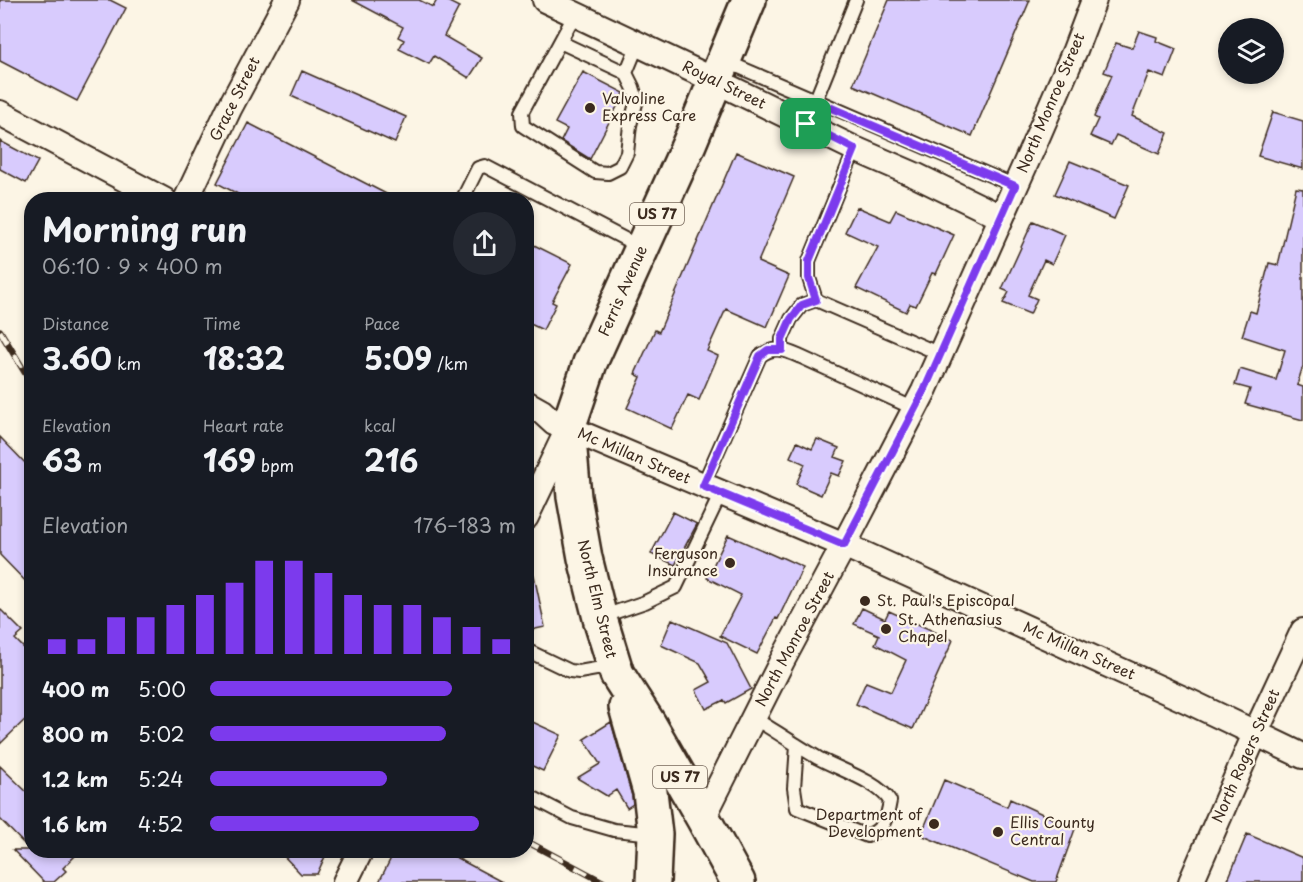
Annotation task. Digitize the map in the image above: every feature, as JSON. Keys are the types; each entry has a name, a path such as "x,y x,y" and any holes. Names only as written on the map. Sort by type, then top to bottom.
{"main road":[{"name":"Ferris Avenue","path":"568,428 590,363 642,249 749,0"},
{"name":"North Elm Street","path":"568,428 574,497 585,558 616,670 704,818 738,882"},
{"name":"US 77","path":"616,670 650,792 655,834 653,882"}],"street":[{"name":"Grace Street","path":"190,192 229,109 287,0"},
{"name":"Royal Street","path":"545,0 638,44 720,70 806,124 1001,217"},
{"name":"North Monroe Street","path":"704,818 782,661 915,409 1075,50 1094,0"},
{"path":"0,113 149,192"},
{"name":"Mc Millan Street","path":"534,408 554,423 844,545 1190,702 1303,756"},
{"name":"Ferris Avenue","path":"534,500 568,428"},
{"name":"North Rogers Street","path":"1191,882 1255,734 1303,631"},
{"path":"345,882 357,858"}],"lane":[{"path":"806,124 856,0"},
{"path":"560,42 626,73 633,87 637,100 630,125 627,153 620,167 608,173 595,172 523,126 522,112 575,14"},
{"path":"626,73 638,44"},
{"path":"720,70 815,101 1015,186"},
{"path":"816,300 809,278 809,261 855,149"},
{"path":"466,192 478,168 485,166 642,249"},
{"path":"782,350 782,339 791,319 802,305 816,300 940,354"},
{"path":"600,617 645,602 676,587 760,356 768,350 782,350 915,409"},
{"path":"534,654 570,671 616,670"},
{"path":"754,718 819,758 878,788 887,795 890,801 887,815 878,831 867,836 796,808 794,788 797,745"},
{"path":"534,798 573,818 614,830 655,834"}],"building":[{"path":"0,0 110,0 126,8 77,101 0,61"},
{"path":"352,0 419,0 433,7 437,0 445,0 459,7 444,36 482,58 469,78 434,56 429,64 399,49 404,40 398,37 403,27"},
{"path":"889,0 1030,0 972,136 853,85"},
{"path":"1139,31 1157,37 1156,41 1176,49 1165,78 1149,72 1132,116 1168,133 1159,154 1116,135 1111,145 1090,136 1098,119 1094,117 1112,75 1104,72 1116,43 1132,48"},
{"path":"302,71 406,117 395,143 291,96"},
{"name":"Valvoline Express Care","path":"583,72 624,93 590,159 561,141 567,129 555,123"},
{"path":"1273,112 1303,121 1303,169 1258,156"},
{"path":"248,123 382,192 234,192 217,183"},
{"path":"0,141 38,161 26,183 0,169"},
{"path":"736,152 794,177 758,262 789,276 767,327 726,309 707,351 718,356 699,400 688,395 672,429 627,408 641,377 635,374 655,330 659,332"},
{"path":"1070,161 1129,185 1114,219 1055,194"},
{"path":"1296,188 1303,189 1303,366 1297,385 1303,387 1303,420 1245,404 1250,389 1235,385 1240,369 1276,380 1285,350 1242,336 1250,311 1256,313 1269,263 1278,265"},
{"path":"857,207 890,221 896,210 954,235 936,274 932,273 916,306 910,304 906,312 856,288 878,247 845,232"},
{"path":"1033,221 1065,235 1052,264 1044,260 1028,295 1037,299 1030,314 1003,303 1009,292 1002,289"},
{"path":"534,245 572,264 552,302 556,304 543,330 534,326"},
{"path":"0,437 24,462 24,580 0,555"},
{"path":"817,439 839,448 835,457 846,461 839,476 831,473 821,495 796,484 805,464 790,457 797,442 812,449"},
{"path":"673,512 697,524 675,565 651,554"},
{"path":"728,535 803,567 778,619 776,618 757,654 720,636 741,595 707,578"},
{"path":"534,575 545,627 534,629"},
{"path":"862,608 885,619 889,611 953,640 913,729 856,704 866,682 891,692 906,660 875,644 879,635 854,624"},
{"path":"0,609 23,632 15,639 24,648 24,721 0,744"},
{"path":"672,619 727,643 751,689 726,703 724,700 706,709 696,690 711,682 700,663 661,645"},
{"path":"611,722 632,796 633,804 627,808 616,790 607,796 577,778 600,764 584,739"},
{"path":"534,723 561,735 543,771 534,767"},
{"path":"0,766 24,789 24,844 0,819"},
{"name":"Ellis County Central","path":"944,780 1007,807 1010,799 1075,829 1056,882 1034,882 921,835"},
{"path":"1247,834 1303,858 1303,882 1227,882"},
{"path":"13,850 24,850 24,858 73,858 63,868 66,871 54,882 44,882"},
{"path":"286,858 324,858 317,874 301,874"},
{"path":"391,858 457,858 502,882 379,882"}],"railway":[{"path":"0,331 24,371"},
{"path":"534,845 603,882"}],"place":[{"name":"Valvoline Express Care","path":"590,108"},
{"name":"Ferguson Insurance","path":"730,563"},
{"name":"St. Paul's Episcopal","path":"865,601"},
{"name":"St. Athenasius Chapel","path":"886,629"},
{"name":"Department of Development","path":"934,824"},
{"name":"Ellis County Central","path":"998,832"}],"route":[{"path":"815,101 1015,186 924,391 844,545 703,486 760,356 768,350 782,350 782,339 791,319 802,305 816,300 809,278 809,261 855,149 806,124 815,101"}]}
